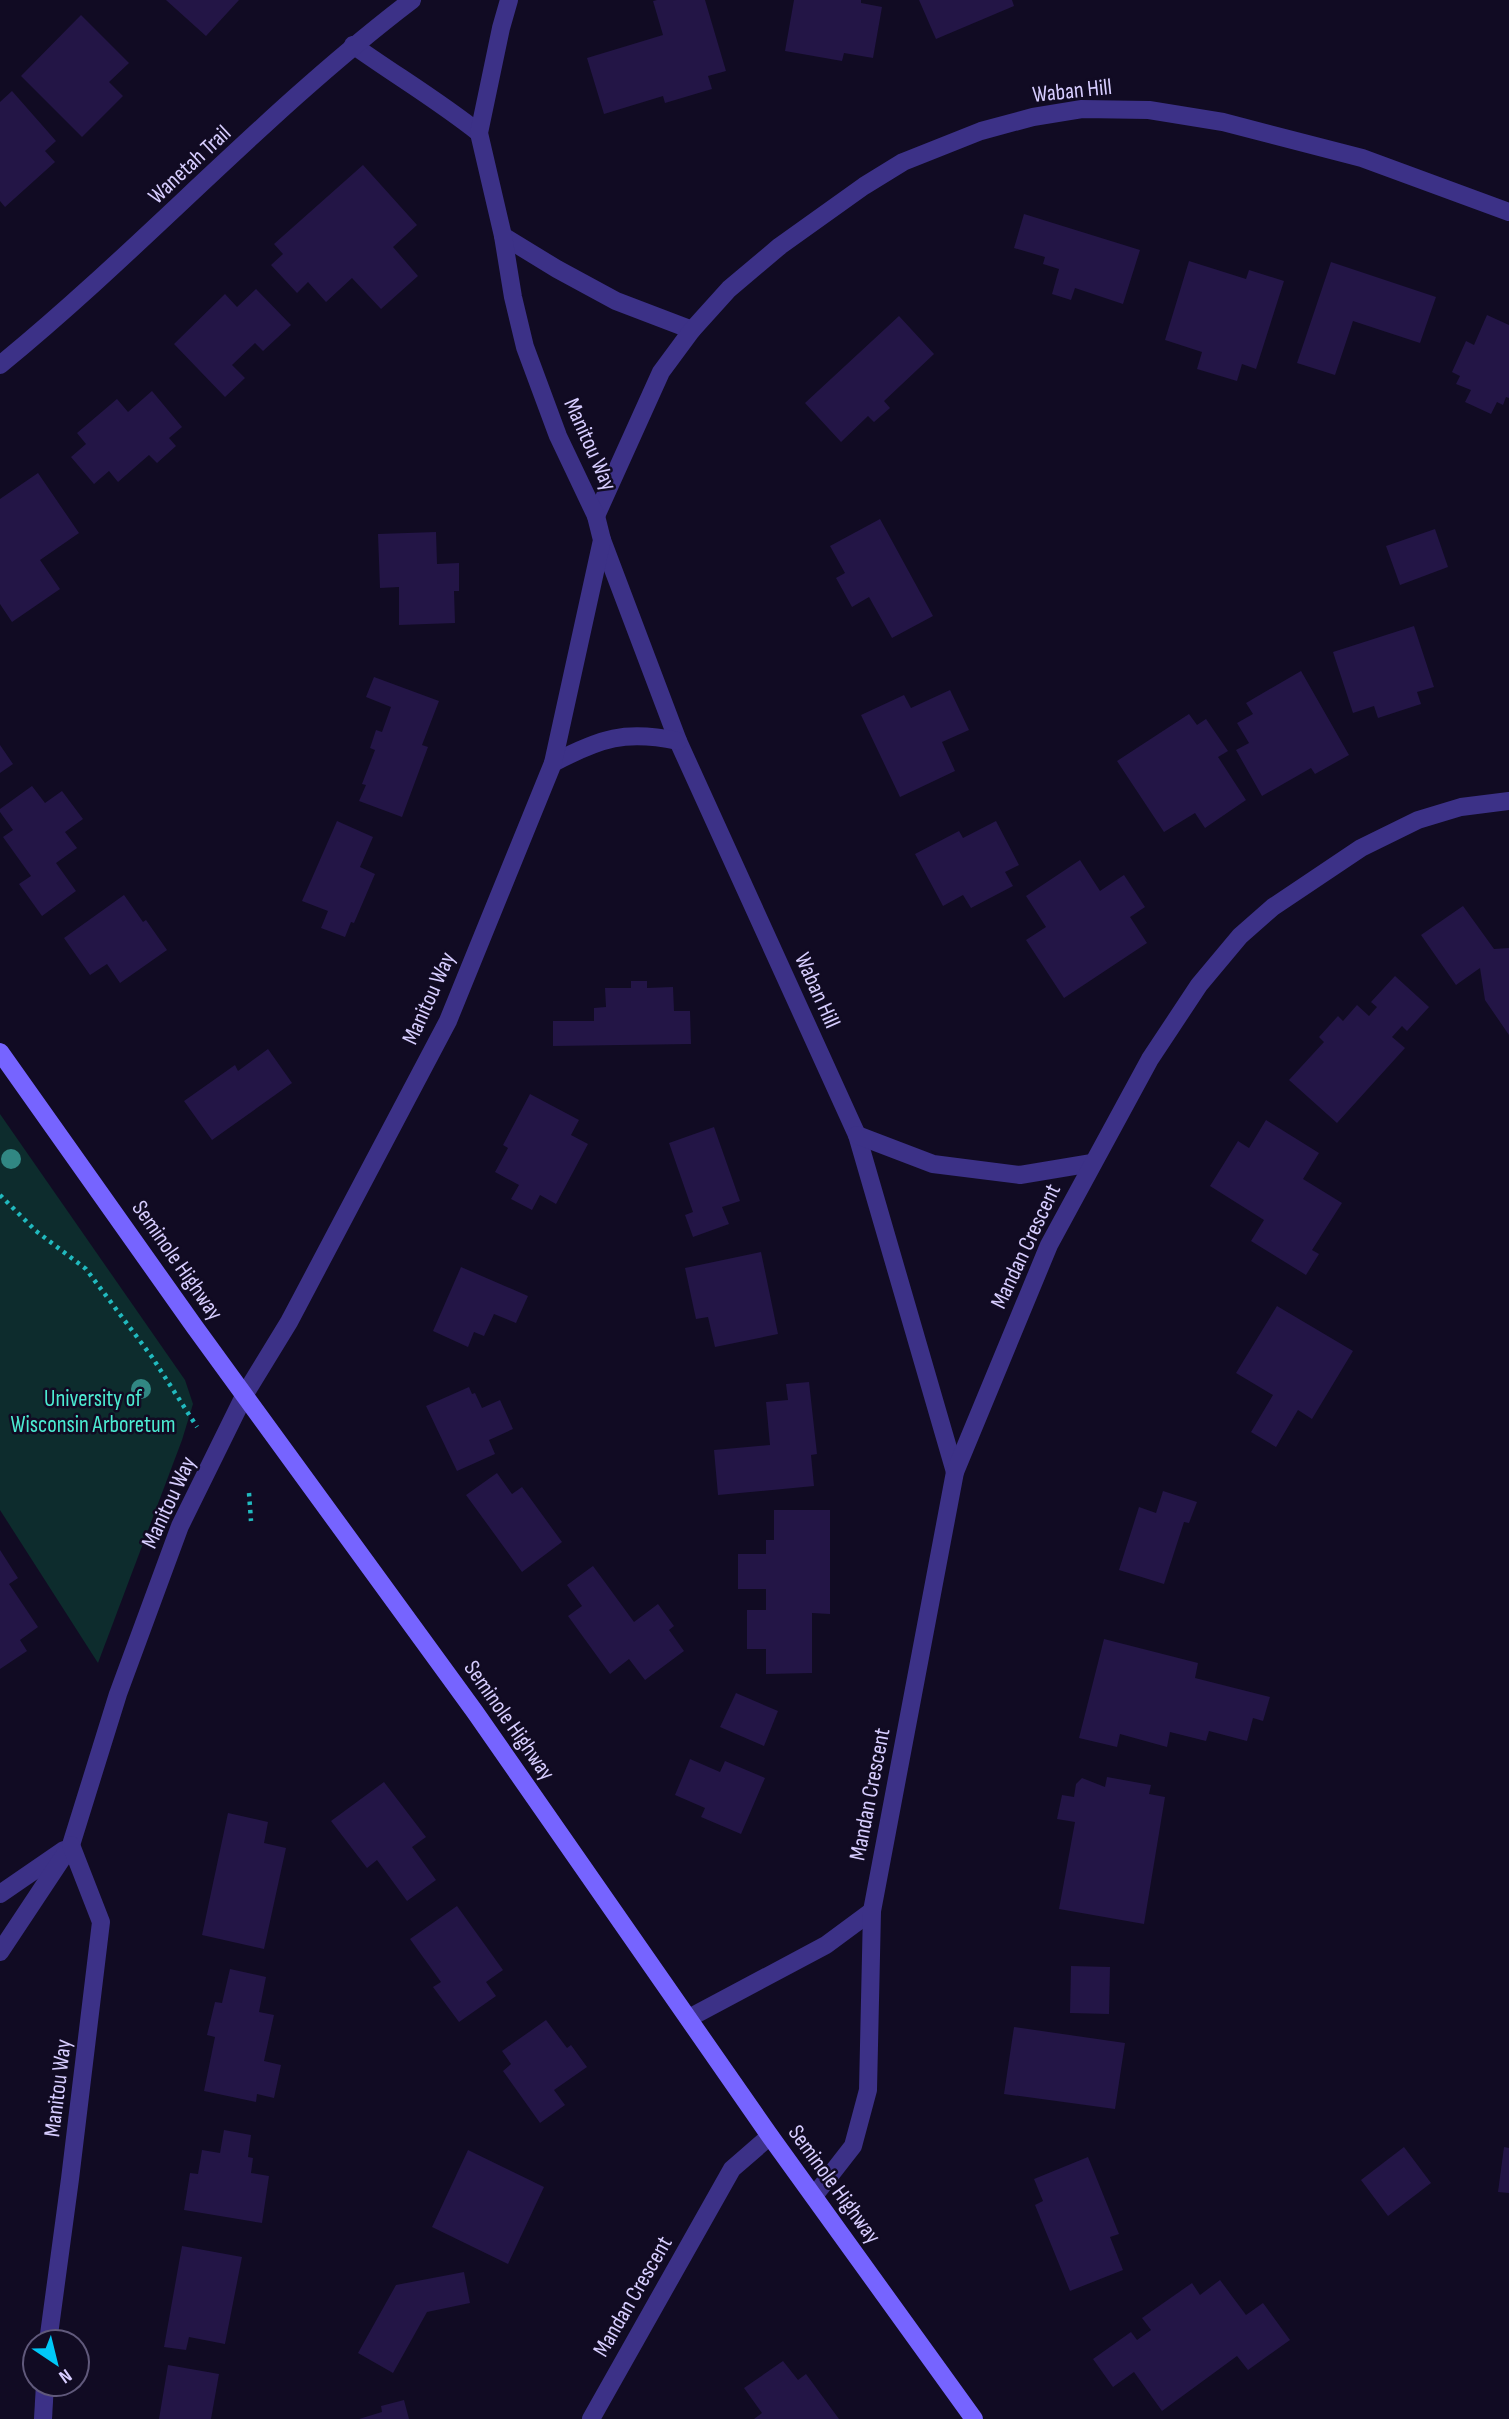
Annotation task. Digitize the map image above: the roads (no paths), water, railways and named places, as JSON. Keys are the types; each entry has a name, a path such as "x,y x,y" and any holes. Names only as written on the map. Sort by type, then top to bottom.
{"street":[{"name":"Wanetah Trail","path":"0,365 63,314 353,45 412,0"},
{"name":"Manitou Way","path":"0,1952 71,1846 118,1694 180,1526 245,1394 289,1322 448,1021 553,762 602,540 596,516 558,436 525,346 479,133 509,0"},
{"path":"353,45 397,77 441,103 479,133"},
{"name":"Waban Hill","path":"596,516 661,372 692,330 729,289 780,246 839,203 903,162 981,131 1032,117 1082,109 1149,110 1223,122 1362,158 1509,212"},
{"path":"503,236 617,301 692,330"},
{"name":"Waban Hill","path":"602,540 678,741 856,1135 955,1472"},
{"path":"553,762 581,748 615,737 647,735 678,741"},
{"name":"Mandan Crescent","path":"814,2196 853,2146 868,2090 872,1911 955,1472 1049,1245 1150,1059 1199,985 1240,936 1273,907 1361,848 1418,820 1461,807 1509,802"},
{"name":"Seminole Highway","path":"0,1052 194,1326 475,1712 770,2136 974,2419"},
{"path":"856,1135 933,1164 1020,1175 1092,1163"},
{"path":"0,1894 71,1846"},
{"name":"Manitou Way","path":"50,2328 102,1922 71,1846"},
{"path":"689,2018 826,1945 872,1911"},
{"name":"Mandan Crescent","path":"591,2419 732,2169 770,2136"},
{"path":"43,2419 44,2398"}],"park label":[{"name":"University of Wisconsin Arboretum","path":"93,1411"}]}
